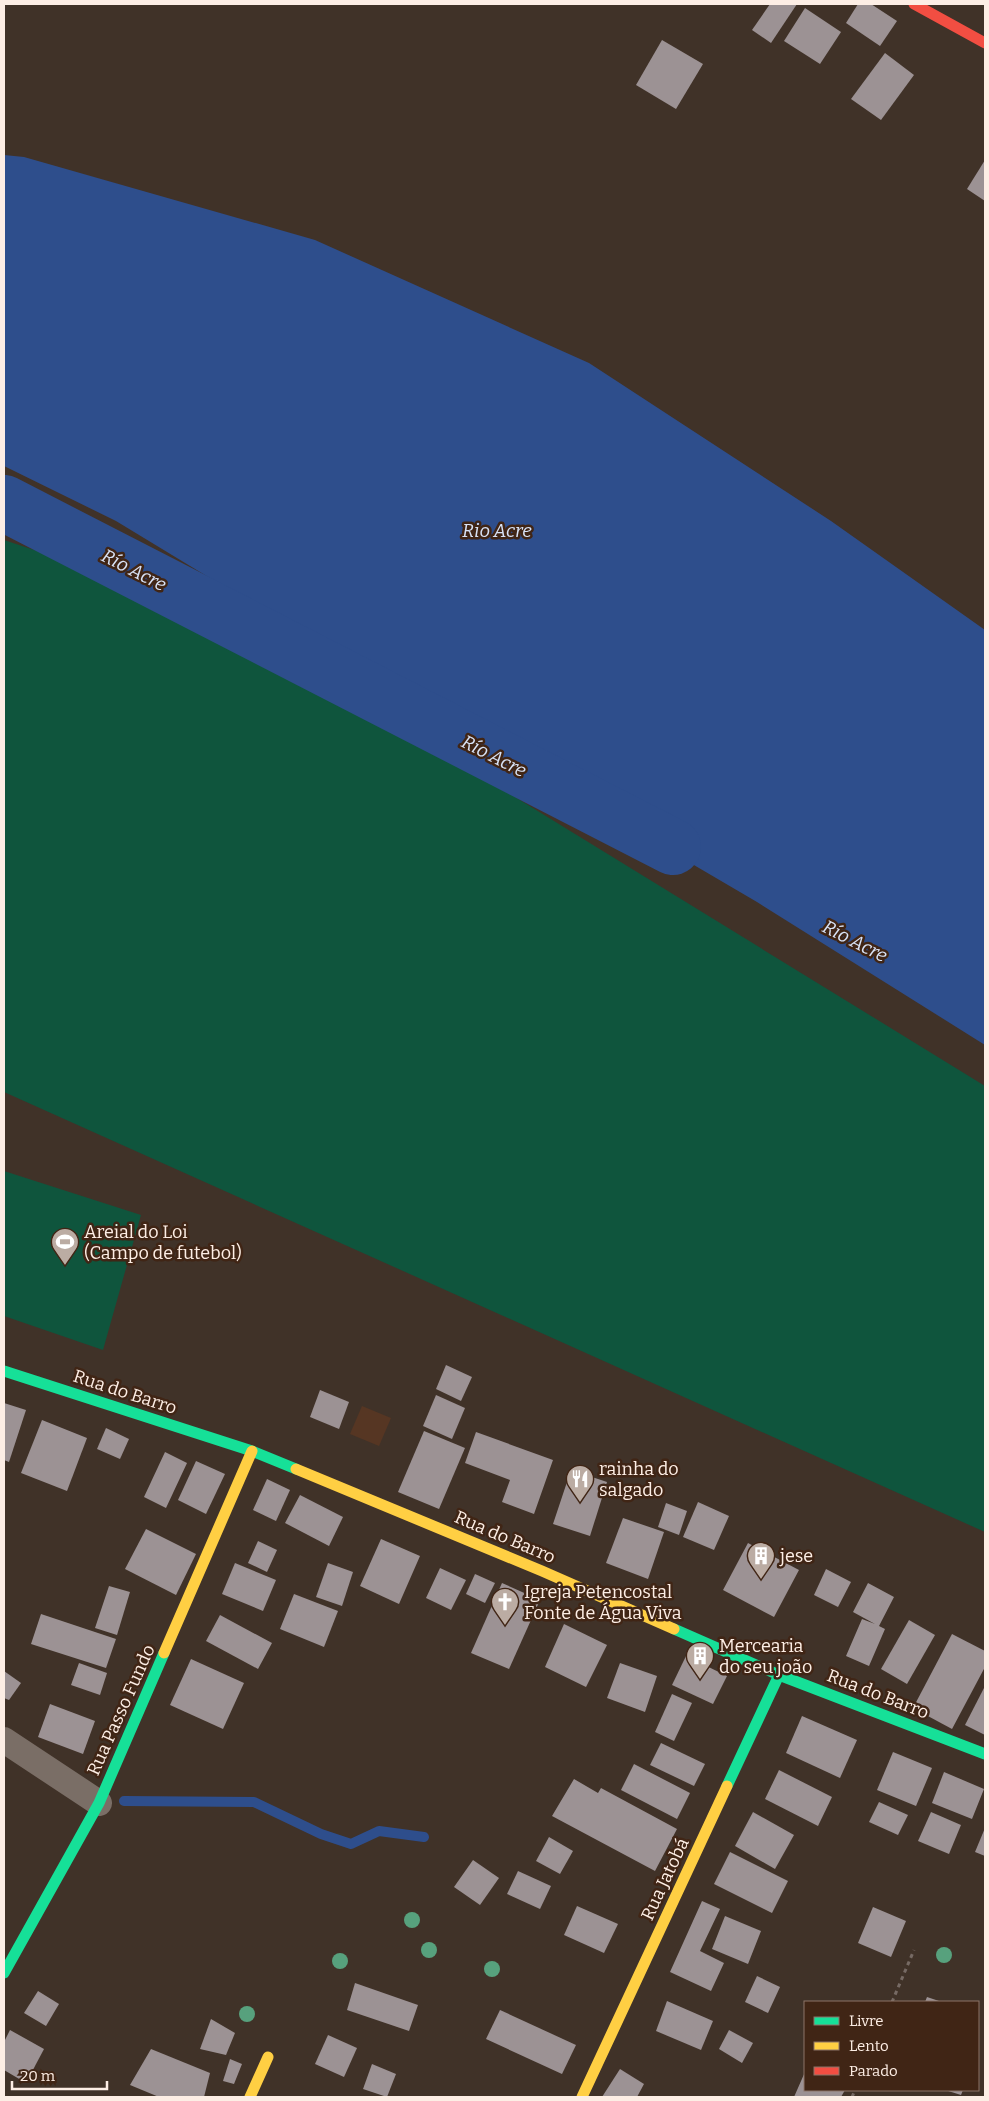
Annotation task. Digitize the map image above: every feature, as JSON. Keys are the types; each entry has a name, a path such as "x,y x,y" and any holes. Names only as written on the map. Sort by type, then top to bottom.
{"street":[{"path":"914,4 985,43"},
{"name":"Rua do Barro","path":"4,1371 252,1451 542,1571 780,1675 985,1754"},
{"name":"Rua Passo Fundo","path":"4,1973 99,1803 252,1451"},
{"name":"Rua Jatobá","path":"582,2097 780,1675"},
{"path":"4,1740 99,1803"},
{"path":"250,2097 268,2056"}],"path":[{"path":"892,2001 914,1950"}],"shaded area":[{"path":"362,1406 391,1418 379,1446 350,1434"}],"green space":[{"path":"4,540 206,607 985,1086 985,1532 4,1092"},
{"name":"Areial do Loi (Campo de futebol)","path":"4,1171 141,1215 103,1350 4,1316"}],"water":[{"name":"Rio Acre","path":"4,155 24,157 315,240 589,363 831,521 985,630 985,1045 757,902 368,674 116,521 4,466"}],"building":[{"path":"770,4 797,4 771,43 752,30"},
{"path":"858,4 871,4 897,21 880,46 846,23"},
{"path":"805,8 841,32 820,64 784,41"},
{"path":"662,40 703,64 676,109 636,85"},
{"path":"885,53 914,75 881,120 851,99"},
{"path":"985,160 985,201 967,189"},
{"path":"446,1365 472,1377 461,1401 436,1389"},
{"path":"320,1390 349,1402 339,1429 310,1417"},
{"path":"436,1395 465,1408 452,1439 423,1426"},
{"path":"4,1403 26,1410 9,1462 4,1460"},
{"path":"42,1420 87,1438 67,1491 21,1473"},
{"path":"106,1428 129,1439 120,1459 97,1449"},
{"path":"424,1431 465,1448 439,1509 398,1492"},
{"path":"476,1432 553,1460 534,1514 502,1502 510,1480 465,1463"},
{"path":"165,1452 187,1463 166,1508 144,1497"},
{"path":"196,1461 225,1474 206,1514 178,1500"},
{"name":"rainha do salgado","path":"571,1470 607,1482 590,1536 553,1524"},
{"path":"267,1479 290,1490 276,1521 253,1510"},
{"path":"300,1495 343,1517 329,1546 285,1523"},
{"path":"698,1502 729,1516 714,1550 683,1537"},
{"path":"666,1503 687,1511 679,1535 658,1527"},
{"path":"623,1518 664,1532 648,1579 606,1563"},
{"path":"146,1529 196,1554 176,1595 125,1569"},
{"path":"381,1539 420,1556 399,1604 360,1586"},
{"path":"258,1541 277,1550 267,1572 248,1563"},
{"name":"jese","path":"748,1543 799,1570 774,1617 723,1590"},
{"path":"235,1563 276,1580 263,1611 222,1594"},
{"path":"328,1563 353,1572 342,1606 316,1597"},
{"path":"440,1568 466,1580 451,1610 426,1598"},
{"path":"826,1569 851,1582 838,1607 814,1595"},
{"path":"475,1574 495,1583 485,1603 466,1594"},
{"name":"Igreja Petencostal Fonte de Água Viva","path":"502,1583 540,1600 509,1669 471,1653"},
{"path":"868,1583 894,1597 879,1626 885,1629 869,1666 846,1656 862,1619 875,1624 853,1612"},
{"path":"109,1586 130,1592 117,1635 95,1628"},
{"path":"294,1594 338,1611 324,1647 280,1629"},
{"path":"41,1614 116,1639 106,1668 31,1644"},
{"path":"220,1615 272,1643 258,1669 206,1641"},
{"path":"909,1620 935,1635 907,1684 881,1669"},
{"path":"564,1624 607,1645 586,1687 545,1667"},
{"path":"952,1634 985,1651 985,1667 952,1729 913,1708"},
{"name":"Mercearia do seu joão","path":"686,1656 727,1676 713,1704 672,1685"},
{"path":"191,1659 244,1683 223,1729 170,1705"},
{"path":"79,1663 107,1673 100,1695 71,1685"},
{"path":"620,1663 657,1676 645,1712 607,1698"},
{"path":"4,1671 21,1683 9,1700 4,1698"},
{"path":"985,1686 985,1735 965,1725"},
{"path":"672,1694 692,1703 674,1741 655,1732"},
{"path":"50,1704 95,1721 83,1754 38,1737"},
{"path":"802,1716 857,1740 840,1778 786,1753"},
{"path":"661,1743 705,1764 694,1786 650,1765"},
{"path":"893,1752 932,1768 916,1806 877,1790"},
{"path":"634,1764 690,1793 677,1819 621,1790"},
{"path":"779,1770 832,1797 818,1826 765,1799"},
{"path":"944,1772 984,1789 972,1819 932,1803"},
{"path":"574,1779 598,1793 601,1788 677,1829 655,1871 552,1816"},
{"path":"879,1802 908,1815 898,1835 869,1822"},
{"path":"753,1812 794,1835 775,1869 735,1846"},
{"path":"931,1812 961,1825 949,1854 918,1841"},
{"path":"985,1828 985,1856 975,1852"},
{"path":"549,1837 573,1851 560,1874 536,1861"},
{"path":"730,1852 788,1881 772,1913 714,1884"},
{"path":"473,1860 499,1878 480,1905 454,1887"},
{"path":"518,1871 551,1886 540,1909 507,1894"},
{"path":"702,1901 720,1909 700,1951 724,1963 711,1991 670,1972"},
{"path":"577,1906 618,1924 604,1953 564,1935"},
{"path":"873,1907 906,1921 891,1957 858,1943"},
{"path":"725,1916 761,1931 748,1964 712,1949"},
{"path":"757,1976 780,1987 768,2013 745,2002"},
{"path":"355,1983 418,2005 409,2031 347,2010"},
{"path":"38,1991 59,2004 46,2026 24,2013"},
{"path":"927,1997 939,2001 925,2001"},
{"path":"667,2001 713,2021 701,2050 656,2031"},
{"path":"500,2010 576,2045 562,2074 486,2039"},
{"path":"211,2019 235,2033 226,2055 200,2049"},
{"path":"10,2030 44,2049 26,2083 4,2070 4,2042"},
{"path":"729,2030 753,2043 742,2063 719,2049"},
{"path":"328,2035 357,2048 344,2077 315,2064"},
{"path":"151,2049 210,2073 204,2097 159,2097 130,2085"},
{"path":"230,2059 242,2064 234,2084 223,2081"},
{"path":"372,2064 396,2074 387,2097 363,2089"},
{"path":"620,2069 644,2084 637,2097 602,2097"},
{"path":"804,2074 804,2091 844,2091 841,2097 794,2097"},
{"path":"948,2091 963,2091 961,2095"}],"waterway":[{"name":"Río Acre","path":"4,503 673,847"},
{"path":"124,1801 254,1802 321,1834 351,1844 379,1831 424,1837"}],"traffic: fast":[{"path":"4,1371 252,1451 296,1469"},
{"path":"674,1629 779,1675 985,1754"},
{"path":"4,1973 99,1803 164,1653"},
{"path":"727,1786 779,1675"}],"traffic: slow":[{"path":"164,1653 252,1451"},
{"path":"296,1469 542,1571 674,1629"},
{"path":"582,2097 727,1786"},
{"path":"250,2097 268,2057"}],"traffic: jam":[{"path":"914,4 985,43"}],"place":[{"name":"Areial do Loi (Campo de futebol)","path":"65,1266"},
{"name":"rainha do salgado","path":"580,1503"},
{"name":"jese","path":"761,1580"},
{"name":"Igreja Petencostal Fonte de Água Viva","path":"505,1626"},
{"name":"Mercearia do seu joão","path":"700,1680"}]}
